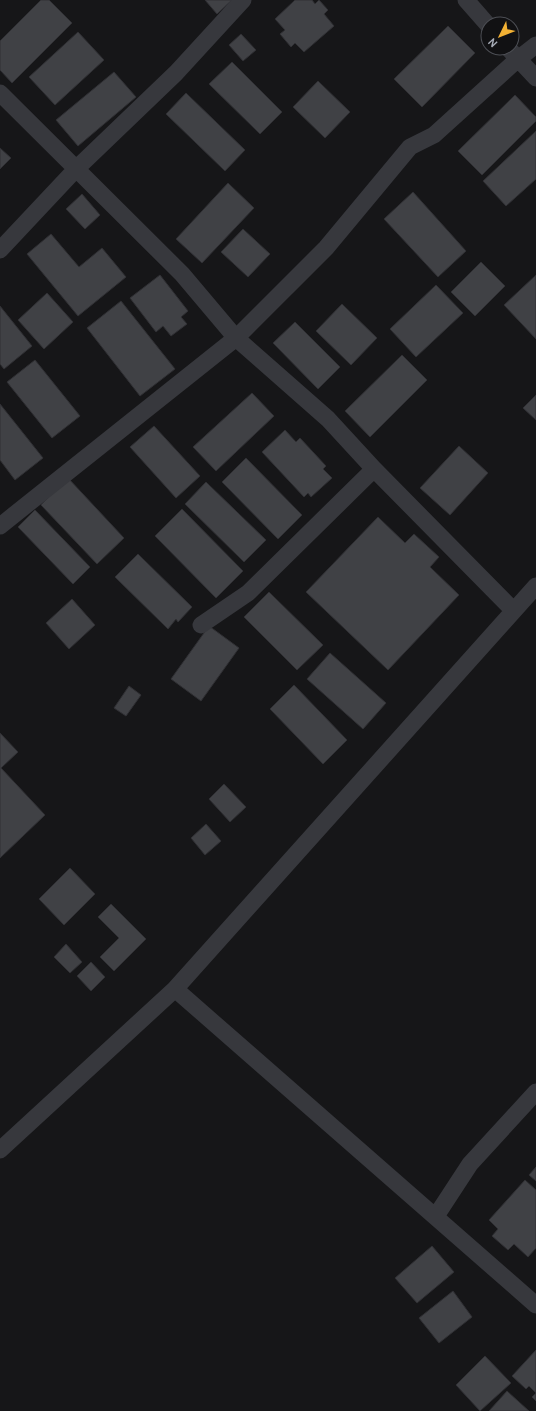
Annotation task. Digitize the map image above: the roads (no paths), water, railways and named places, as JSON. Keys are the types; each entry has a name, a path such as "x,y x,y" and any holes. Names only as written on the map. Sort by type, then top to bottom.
{"street":[{"path":"0,250 76,169 176,73 243,0"},
{"path":"466,0 480,16"},
{"path":"520,51 536,45"},
{"path":"0,526 236,338 326,248 410,147 434,136 510,56"},
{"path":"516,56 536,78"},
{"path":"0,94 182,274 236,338 328,419 374,469 513,610"},
{"path":"201,625 248,593 374,469"},
{"path":"0,1150 175,989 536,586"},
{"path":"175,989 536,1305"},
{"path":"436,1216 470,1164 536,1092"}]}
